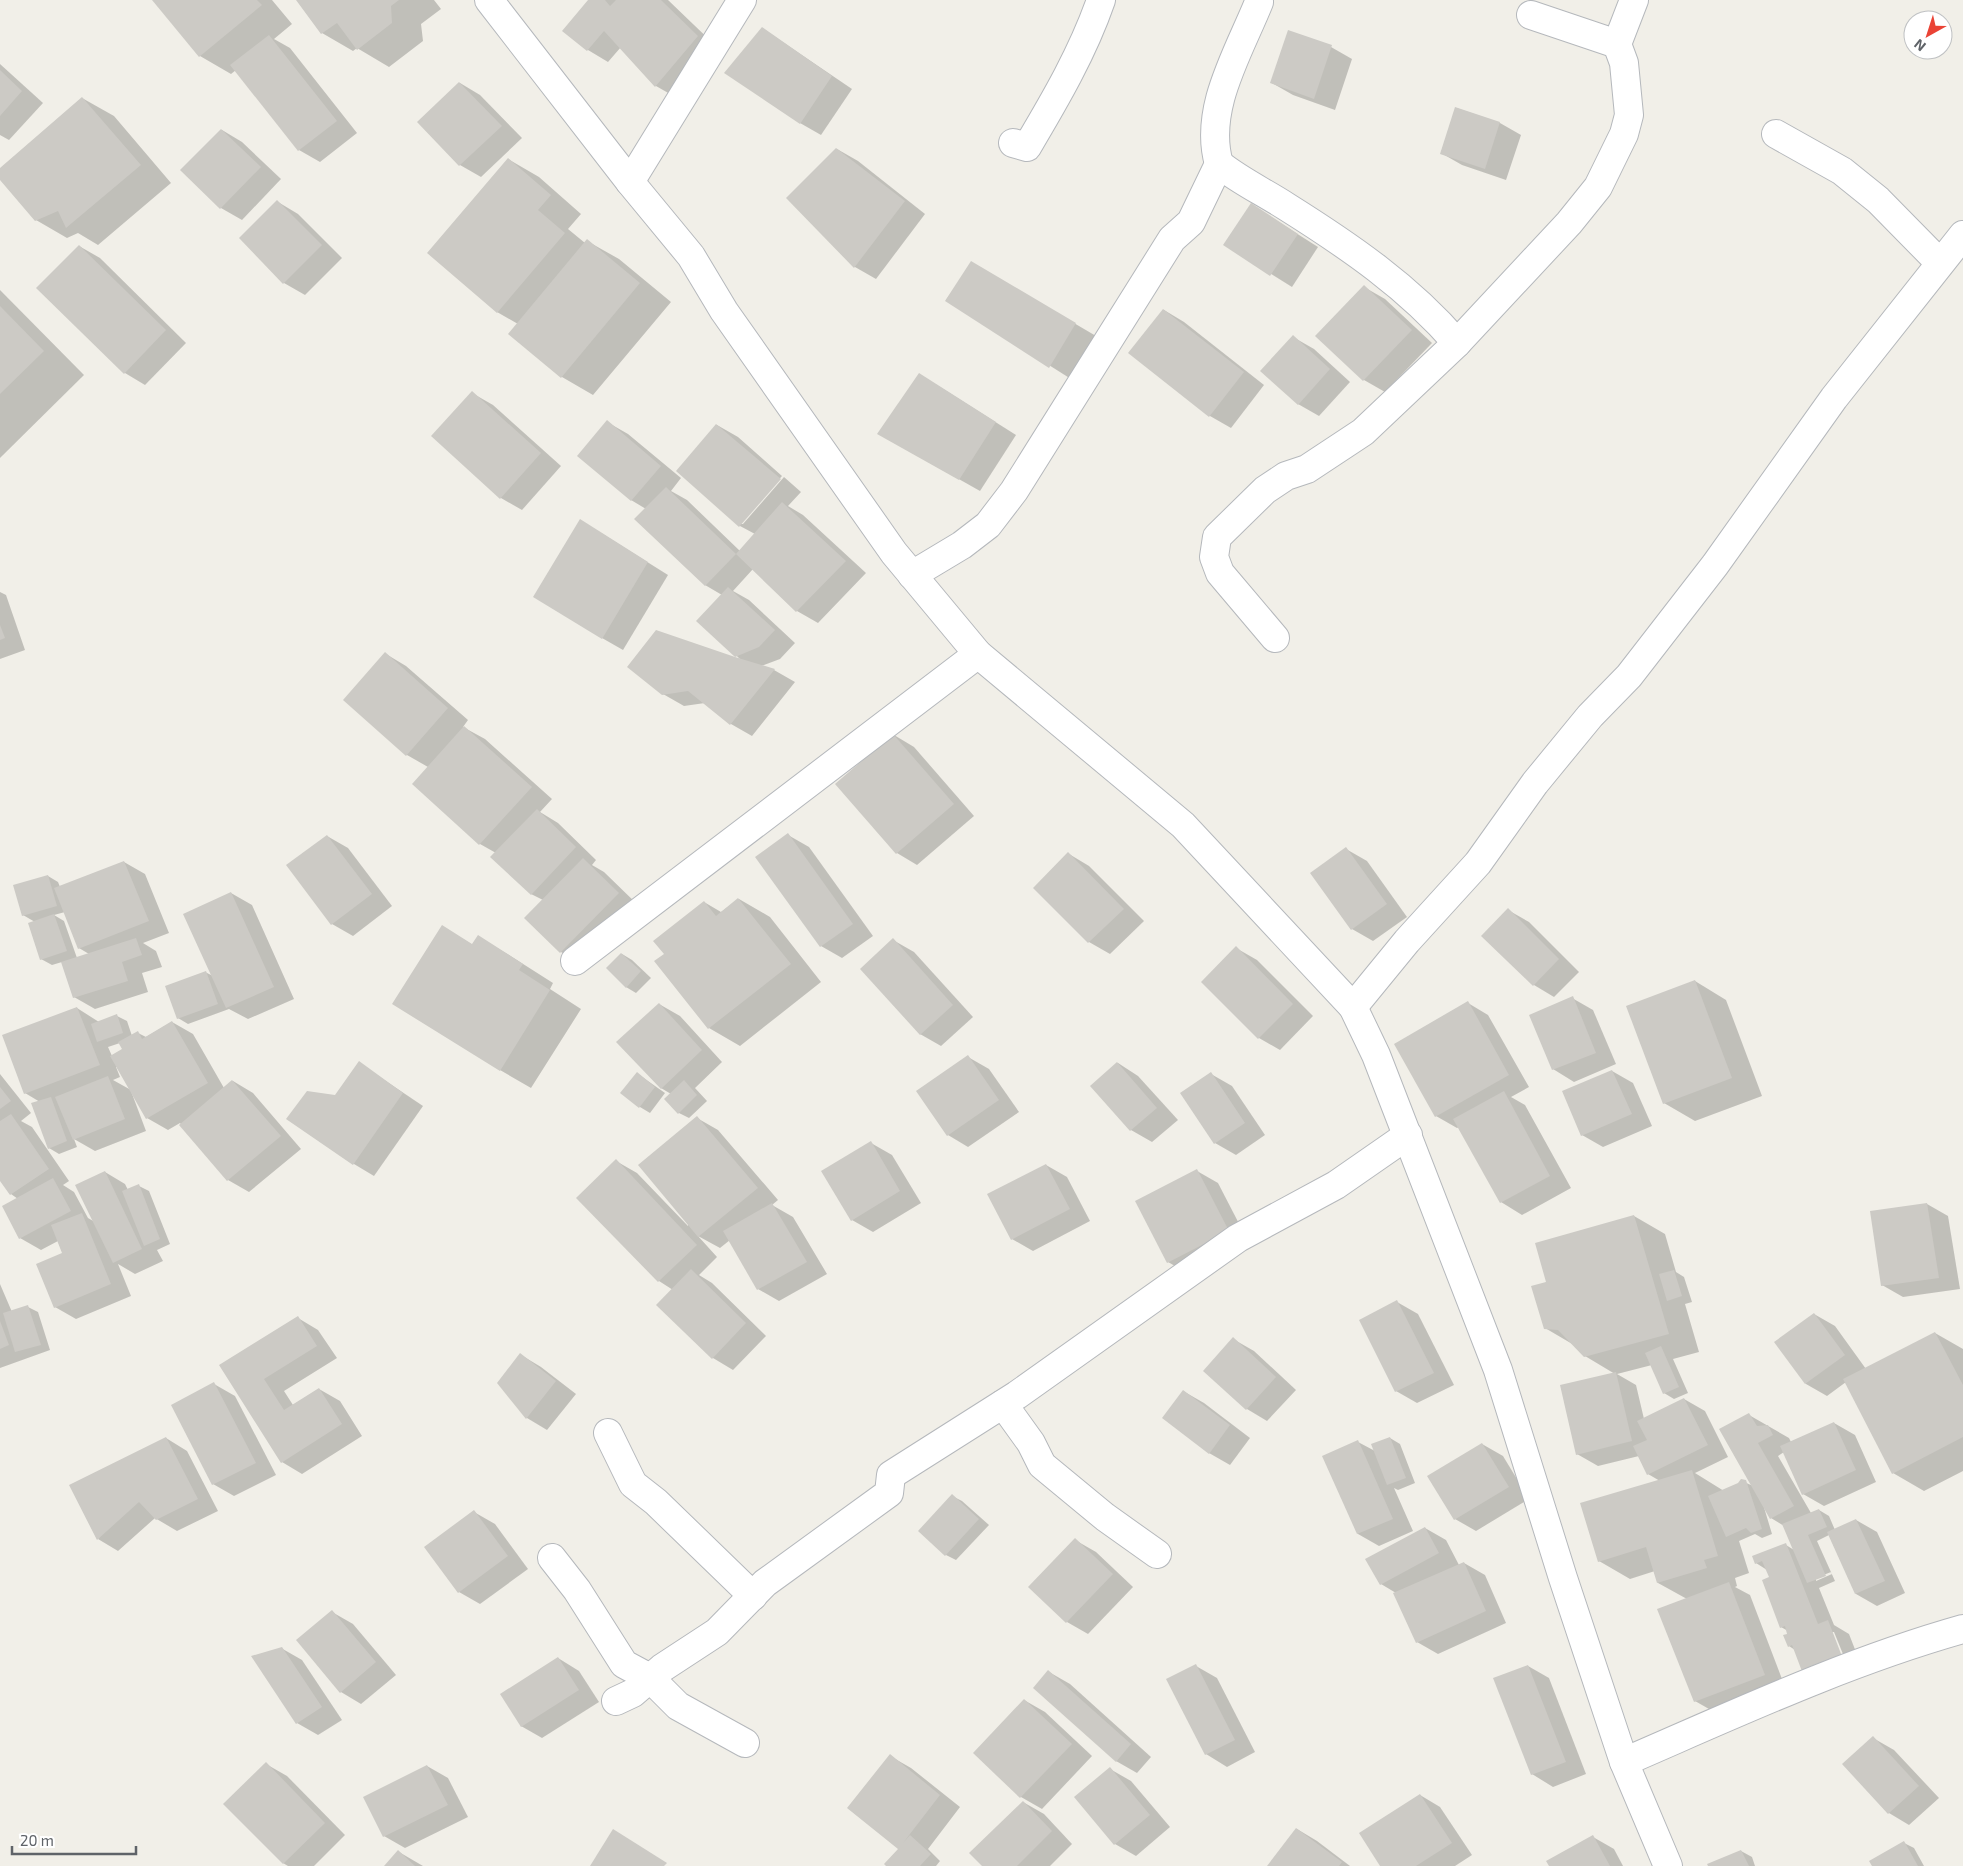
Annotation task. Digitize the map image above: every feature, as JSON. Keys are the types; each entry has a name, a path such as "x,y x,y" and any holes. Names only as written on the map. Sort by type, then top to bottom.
{"street":[{"path":"489,0 630,182 692,256 724,311 912,575 978,654 1182,825 1354,1007 1376,1055 1408,1135 1498,1370 1563,1578 1624,1762 1668,1866"},
{"path":"630,182 742,0"},
{"path":"1013,143 1027,147 1060,93 1083,46 1101,0"},
{"path":"1275,638 1220,573 1214,557 1217,537 1265,490 1286,476 1307,470 1363,432 1456,344 1569,223 1598,187 1624,134 1629,115 1624,63 1617,44 1634,0"},
{"path":"1259,2 1226,81 1216,113 1214,148 1219,164 1236,178 1260,190 1369,261 1412,297 1438,322 1456,344"},
{"path":"1531,15 1617,44"},
{"path":"1776,134 1842,172 1878,200 1939,262"},
{"path":"912,575 962,545 988,526 1014,490 1172,239 1191,222 1219,164"},
{"path":"1354,1007 1407,941 1478,863 1535,783 1590,716 1629,676 1715,565 1834,398 1939,262 1963,235"},
{"path":"576,961 978,654"},
{"path":"616,1701 633,1693 662,1668 717,1632 765,1583 889,1492 891,1475 1003,1404 1238,1238 1336,1185 1408,1135"},
{"path":"1003,1404 1031,1444 1042,1465 1105,1517 1157,1554"},
{"path":"608,1433 633,1484 656,1502 753,1596"},
{"path":"552,1558 577,1590 624,1664 650,1678 678,1706 746,1743"},
{"path":"1624,1762 1833,1673 1925,1640 1963,1629"}],"building":[{"path":"152,0 257,0 262,5 199,57"},
{"path":"296,0 399,0 391,6 392,23 357,50 337,23 321,34"},
{"path":"588,0 605,0 610,6 616,0 661,0 698,36 655,87 604,31 587,51 562,31"},
{"path":"762,27 832,76 800,124 724,73"},
{"path":"1288,30 1332,45 1314,99 1270,83"},
{"path":"269,35 337,121 298,151 230,65"},
{"path":"0,70 22,91 0,116"},
{"path":"459,82 502,126 459,166 417,122"},
{"path":"82,97 141,165 66,228 58,211 35,221 0,180 0,168"},
{"path":"1455,107 1500,122 1485,169 1440,154"},
{"path":"221,129 261,167 220,209 180,170"},
{"path":"836,148 905,201 854,268 786,198"},
{"path":"508,158 551,195 538,210 565,233 497,313 427,253"},
{"path":"277,200 322,245 283,284 239,238"},
{"path":"1251,203 1298,234 1270,276 1223,245"},
{"path":"587,239 640,283 561,378 508,334"},
{"path":"79,245 166,330 124,374 36,288"},
{"path":"971,261 1076,323 1049,368 945,301"},
{"path":"1364,285 1412,330 1363,381 1315,336"},
{"path":"0,306 44,351 0,394"},
{"path":"1163,309 1244,372 1209,417 1128,353"},
{"path":"1293,335 1330,369 1298,405 1260,371"},
{"path":"919,373 996,422 959,480 877,434"},
{"path":"472,391 541,453 500,499 431,436"},
{"path":"607,420 661,466 631,501 577,456"},
{"path":"716,424 781,479 739,527 676,471"},
{"path":"666,487 736,554 705,586 634,519"},
{"path":"782,502 846,561 796,612 736,554"},
{"path":"580,519 648,562 602,639 533,597"},
{"path":"728,587 775,630 759,647 735,657 696,621"},
{"path":"0,625 5,638 0,640"},
{"path":"656,630 775,669 730,725 688,691 662,695 627,667"},
{"path":"385,652 448,708 406,756 343,700"},
{"path":"464,726 532,787 479,845 412,784"},
{"path":"893,734 954,804 896,854 835,784"},
{"path":"537,809 576,847 531,895 490,857"},
{"path":"788,833 853,924 820,947 755,857"},
{"path":"327,835 372,894 331,925 286,865"},
{"path":"1346,847 1387,904 1351,930 1310,873"},
{"path":"1068,852 1124,909 1088,943 1033,888"},
{"path":"583,858 619,893 560,953 524,918"},
{"path":"124,861 149,921 78,949 54,888"},
{"path":"48,875 57,906 22,916 13,885"},
{"path":"231,892 274,987 226,1008 183,914"},
{"path":"738,898 791,964 708,1029 654,961 664,954 653,941 704,901 716,916"},
{"path":"1508,908 1559,959 1533,986 1481,936"},
{"path":"54,914 67,951 40,960 28,923"},
{"path":"442,925 472,944 478,935 523,964 519,970 550,990 500,1071 392,1004"},
{"path":"136,938 142,955 122,962 128,981 73,998 61,962"},
{"path":"893,938 953,1005 920,1035 860,969"},
{"path":"1236,946 1293,1004 1258,1039 1201,982"},
{"path":"621,953 641,971 626,988 606,968"},
{"path":"206,971 218,1004 177,1019 165,986"},
{"path":"1695,980 1732,1078 1663,1104 1626,1006"},
{"path":"1573,996 1596,1053 1552,1070 1529,1015"},
{"path":"1468,1001 1509,1075 1435,1117 1394,1044"},
{"path":"659,1003 702,1050 661,1089 616,1042"},
{"path":"77,1007 100,1065 24,1094 2,1035"},
{"path":"117,1014 123,1033 97,1042 91,1024"},
{"path":"172,1021 208,1083 146,1119 110,1056 122,1049 118,1042 138,1031 142,1039"},
{"path":"968,1055 999,1100 947,1136 916,1091"},
{"path":"359,1061 403,1093 353,1165 286,1119 307,1091 335,1095"},
{"path":"1117,1062 1157,1108 1130,1131 1090,1086"},
{"path":"1612,1070 1632,1114 1581,1136 1562,1091"},
{"path":"637,1072 655,1087 639,1108 620,1093"},
{"path":"1211,1072 1245,1123 1214,1144 1180,1093"},
{"path":"108,1076 125,1119 73,1140 55,1097"},
{"path":"232,1080 281,1136 227,1181 179,1125"},
{"path":"684,1080 697,1095 678,1114 664,1099"},
{"path":"0,1087 11,1101 0,1109"},
{"path":"1504,1091 1550,1176 1500,1203 1453,1119"},
{"path":"51,1097 67,1141 48,1149 31,1103"},
{"path":"11,1114 49,1169 10,1195 0,1181 0,1121"},
{"path":"697,1116 758,1188 698,1237 638,1165"},
{"path":"871,1141 900,1191 851,1221 821,1171"},
{"path":"616,1159 697,1245 658,1282 576,1198"},
{"path":"1046,1164 1070,1209 1011,1240 987,1194"},
{"path":"1197,1169 1229,1231 1167,1263 1135,1201"},
{"path":"105,1171 142,1249 113,1263 75,1185"},
{"path":"53,1178 71,1211 19,1239 2,1206"},
{"path":"139,1184 160,1239 144,1246 122,1191"},
{"path":"772,1203 807,1262 757,1290 723,1231"},
{"path":"1927,1203 1939,1278 1881,1286 1870,1211"},
{"path":"82,1213 111,1284 54,1308 36,1264 62,1253 51,1225"},
{"path":"1634,1215 1669,1334 1584,1357 1558,1330 1544,1329 1531,1286 1546,1282 1535,1243"},
{"path":"691,1269 746,1323 712,1359 656,1305"},
{"path":"1674,1270 1682,1296 1667,1301 1659,1274"},
{"path":"1397,1300 1434,1373 1395,1392 1359,1320"},
{"path":"28,1305 41,1345 15,1352 3,1313"},
{"path":"1814,1313 1845,1355 1805,1384 1774,1342"},
{"path":"298,1316 317,1346 264,1379 284,1410 319,1388 342,1424 281,1463 219,1365"},
{"path":"0,1321 9,1345 0,1349"},
{"path":"1935,1332 1963,1385 1963,1437 1892,1474 1843,1379"},
{"path":"1233,1337 1276,1377 1246,1410 1203,1371"},
{"path":"1661,1346 1679,1387 1663,1394 1645,1353"},
{"path":"520,1353 556,1381 526,1419 497,1383"},
{"path":"1616,1372 1632,1441 1576,1455 1560,1385"},
{"path":"214,1382 256,1463 212,1485 171,1405"},
{"path":"1183,1390 1230,1425 1209,1454 1162,1418"},
{"path":"1684,1398 1708,1445 1647,1475 1633,1446 1647,1440 1637,1421"},
{"path":"1749,1413 1757,1426 1768,1425 1773,1435 1758,1443 1794,1506 1770,1519 1719,1429"},
{"path":"1834,1422 1856,1470 1802,1495 1780,1446"},
{"path":"166,1437 198,1499 156,1520 139,1502 97,1540 69,1485"},
{"path":"1390,1437 1406,1478 1387,1485 1371,1444"},
{"path":"1358,1440 1393,1519 1357,1534 1322,1456"},
{"path":"1482,1443 1509,1487 1454,1520 1427,1476"},
{"path":"1692,1470 1718,1556 1704,1560 1707,1568 1657,1583 1646,1547 1598,1562 1580,1503"},
{"path":"1741,1479 1746,1480 1762,1529 1751,1533 1746,1528 1726,1537 1708,1496 1738,1483"},
{"path":"952,1494 979,1519 945,1556 918,1531"},
{"path":"1819,1509 1827,1527 1808,1535 1826,1576 1807,1583 1782,1524"},
{"path":"474,1510 508,1556 458,1593 424,1547"},
{"path":"1856,1519 1885,1581 1855,1594 1827,1532"},
{"path":"1425,1527 1439,1553 1380,1585 1365,1559"},
{"path":"1075,1538 1113,1574 1066,1623 1028,1587"},
{"path":"1786,1543 1818,1624 1828,1620 1843,1659 1803,1674 1792,1645 1788,1647 1783,1635 1787,1634 1785,1626 1780,1628 1762,1580 1769,1577 1762,1561 1755,1564 1752,1556"},
{"path":"1464,1562 1486,1611 1416,1643 1393,1593"},
{"path":"1729,1582 1765,1675 1694,1702 1657,1609"},
{"path":"332,1610 376,1662 340,1693 296,1640"},
{"path":"282,1647 322,1707 296,1724 251,1656"},
{"path":"558,1657 579,1690 521,1727 500,1694"},
{"path":"1196,1664 1235,1740 1205,1755 1166,1679"},
{"path":"1528,1665 1566,1762 1531,1775 1493,1678"},
{"path":"1048,1670 1131,1744 1116,1762 1033,1688"},
{"path":"1024,1699 1072,1744 1020,1798 973,1753"},
{"path":"1873,1736 1919,1786 1888,1814 1842,1764"},
{"path":"890,1754 940,1795 903,1843 910,1835 931,1854 920,1866 886,1866 884,1864 898,1849 847,1808"},
{"path":"266,1762 325,1823 283,1864 223,1804"},
{"path":"427,1765 448,1805 383,1837 363,1797"},
{"path":"1110,1767 1150,1815 1114,1845 1074,1797"},
{"path":"1420,1794 1452,1843 1416,1866 1380,1866 1359,1833"},
{"path":"1023,1801 1052,1831 1017,1866 982,1866 969,1853"},
{"path":"1296,1828 1342,1862 1339,1866 1267,1866"},
{"path":"613,1829 667,1863 664,1866 590,1866"},
{"path":"1593,1835 1610,1866 1549,1866 1546,1861"},
{"path":"1904,1841 1918,1866 1872,1866 1869,1861"},
{"path":"398,1850 415,1866 384,1866"},
{"path":"1741,1850 1749,1866 1708,1866 1707,1864"}]}
